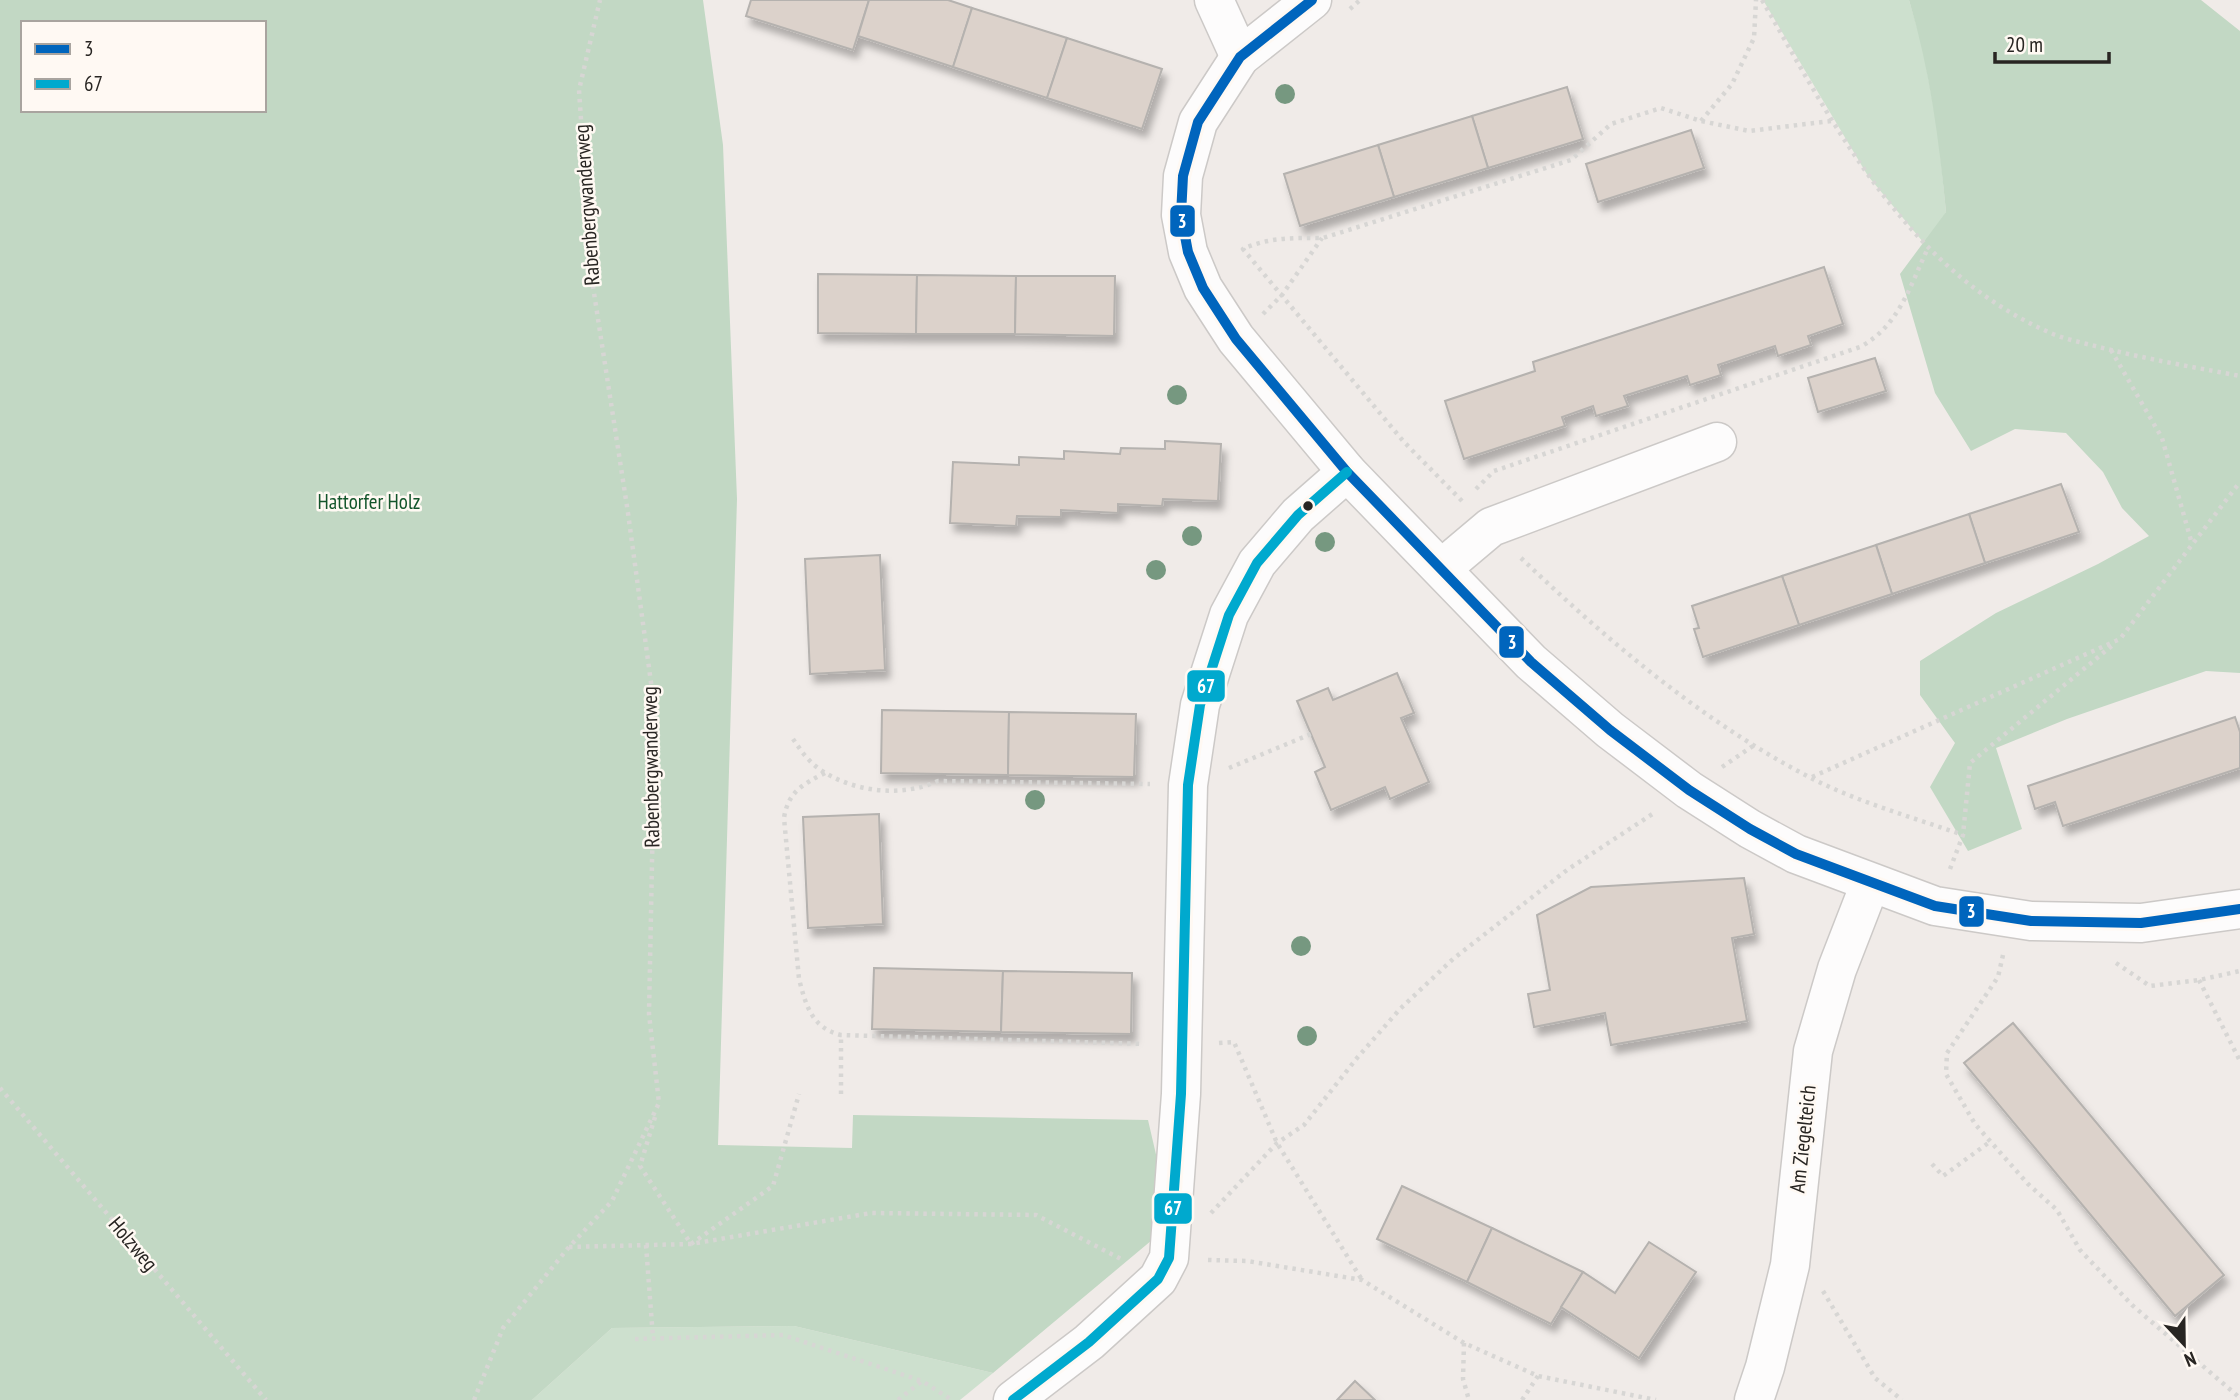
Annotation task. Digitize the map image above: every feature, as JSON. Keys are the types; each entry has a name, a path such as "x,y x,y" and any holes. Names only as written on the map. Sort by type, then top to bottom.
{"street":[{"path":"1214,0 1240,57"},
{"path":"1312,0 1240,57 1198,122 1183,176 1181,215 1188,252 1203,288 1236,339 1347,472 1531,663 1610,730 1689,790 1750,829 1796,854 1870,884 1935,906 2031,921 2141,923 2240,909"},
{"path":"1444,571 1453,559 1491,527 1717,442"},
{"path":"1013,1400 1089,1342 1163,1269 1181,1094 1188,785 1200,705 1229,615 1257,563 1298,515 1347,472"},
{"name":"Am Ziegelteich","path":"1754,1400 1765,1367 1790,1265 1812,1051 1837,969 1870,884"}],"path":[{"name":"Rabenbergwanderweg","path":"600,0 579,90 592,279 655,712 649,1014 659,1103"},
{"path":"1701,121 1732,84 1755,38 1756,0"},
{"path":"1762,0 1831,121 1868,176 1928,248 1993,303 2055,335 2240,376"},
{"path":"1831,121 1749,131 1701,121 1661,108 1611,124 1572,160 1322,238 1261,240 1243,249 1404,442 1463,502 1494,471 1860,347 1876,338 1894,320 1928,248"},
{"path":"1236,339 1282,295 1322,238"},
{"path":"2110,349 2162,438 2192,544"},
{"path":"1935,906 1963,835 1970,763 2120,639 2240,482"},
{"path":"1491,527 1559,594 1624,650 1697,707 1753,746 1811,778 1963,835"},
{"path":"1811,778 2120,639"},
{"path":"793,739 815,766 825,773 859,786 902,792 921,789 937,781 1188,785 1311,733"},
{"path":"1163,1269 1277,1143 1304,1125 1400,1009 1453,959 1567,870 1753,746"},
{"path":"825,773 795,791 786,804 784,818 799,979 806,1003 814,1018 826,1031 841,1035 1182,1046 1234,1042 1277,1143 1362,1280"},
{"path":"2003,917 2003,960 1998,977 1947,1053 1946,1074 1975,1124 2028,1184 2057,1210 2080,1250 2132,1305 2240,1398"},
{"path":"2108,957 2150,986 2199,980 2240,971"},
{"path":"2199,980 2240,1060"},
{"path":"841,1035 841,1094"},
{"name":"Holzweg","path":"0,1088 266,1400"},
{"path":"691,1244 773,1186 799,1094"},
{"path":"659,1103 640,1167 691,1244"},
{"path":"474,1400 503,1328 569,1247 612,1201 659,1103"},
{"path":"1932,1164 1943,1176 1991,1141"},
{"path":"569,1247 691,1244 871,1213 1036,1214 1163,1269 1247,1261 1362,1280 1464,1343 1538,1376 1656,1400"},
{"path":"646,1245 653,1339"},
{"path":"1822,1288 1875,1378 1902,1400"},
{"path":"635,1339 783,1335 922,1381 952,1400"},
{"path":"1464,1343 1463,1379 1469,1400"},
{"path":"1522,1400 1538,1376"},
{"path":"898,1400 922,1381"}],"green space":[{"name":"Hattorfer Holz","path":"0,0 703,0 723,145 737,499 718,1145 852,1148 853,1115 1148,1120 1161,1176 1158,1235 993,1373 794,1326 612,1328 532,1400 0,1400"},
{"path":"1763,0 1909,0 1922,44 1938,131 1946,212 1928,248 1868,176"},
{"path":"1909,0 2201,0 2240,31 2240,673 2206,671 2067,719 1996,748 2022,829 1968,851 1930,787 1955,743 1920,695 1920,661 1996,613 2149,536 2122,508 2103,472 2066,433 2015,429 1971,451 1935,393 1900,274 1946,212 1933,105"},
{"path":"794,1326 993,1373 960,1400 532,1400 612,1328"}],"building":[{"path":"751,0 869,0 853,50 746,16"},
{"path":"869,0 948,0 972,8 953,67 858,36"},
{"path":"972,8 1067,38 1047,98 953,67"},
{"path":"1067,38 1162,69 1142,129 1047,98"},
{"path":"1567,87 1583,139 1488,168 1472,116"},
{"path":"1472,116 1488,168 1394,197 1378,145"},
{"path":"1691,130 1704,168 1598,202 1586,164"},
{"path":"1378,145 1394,197 1300,226 1284,174"},
{"path":"1824,267 1843,324 1808,336 1811,345 1778,356 1775,346 1718,365 1721,375 1690,385 1687,376 1624,396 1628,406 1596,416 1593,406 1562,417 1565,426 1464,459 1445,401 1535,371 1533,362"},
{"path":"818,274 917,275 916,334 818,333"},
{"path":"917,275 1016,276 1015,334 916,334"},
{"path":"1016,276 1115,276 1114,336 1015,334"},
{"path":"1875,358 1886,391 1818,412 1808,378"},
{"path":"1165,441 1221,444 1218,501 1163,499 1162,506 1118,504 1118,513 1061,510 1061,517 1017,516 1016,526 950,523 953,462 1019,465 1019,457 1064,459 1064,451 1120,454 1121,448 1165,449"},
{"path":"2061,484 2079,532 1985,563 1969,514"},
{"path":"1969,514 1985,563 1892,594 1876,545"},
{"path":"1876,545 1892,594 1799,625 1782,576"},
{"path":"880,555 885,670 810,674 805,559"},
{"path":"1782,576 1799,625 1703,657 1694,629 1699,628 1692,606"},
{"path":"1397,673 1414,713 1401,718 1429,782 1390,799 1385,787 1331,810 1315,772 1325,767 1297,701 1328,688 1333,700"},
{"path":"882,710 1009,712 1008,775 881,773"},
{"path":"1009,712 1136,714 1134,777 1008,775"},
{"path":"2235,717 2240,732 2240,768 2063,826 2055,802 2035,809 2028,786"},
{"path":"879,814 883,924 808,928 803,817"},
{"path":"1744,878 1754,934 1732,938 1747,1021 1611,1045 1605,1013 1534,1027 1528,994 1550,990 1537,915 1591,887"},
{"path":"874,968 1003,971 1001,1032 872,1029"},
{"path":"1003,971 1132,973 1131,1034 1001,1032"},
{"path":"2013,1023 2224,1275 2175,1316 1964,1063"},
{"path":"1402,1186 1492,1228 1467,1282 1377,1239"},
{"path":"1492,1228 1583,1272 1551,1324 1467,1282"},
{"path":"1649,1242 1696,1272 1639,1358 1561,1307 1583,1272 1615,1293"},
{"path":"1355,1381 1375,1400 1337,1400"}],"transit line":[{"name":"3","path":"1312,0 1240,57 1198,122 1183,176 1181,215 1188,252 1203,288 1236,339 1347,472 1531,662 1610,730 1689,790 1750,829 1796,854 1935,906 2031,921 2141,923 2240,909"},
{"name":"67","path":"1013,1400 1089,1342 1158,1279 1169,1258 1181,1094 1188,785 1200,705 1229,615 1257,563 1298,515 1347,472"}]}
